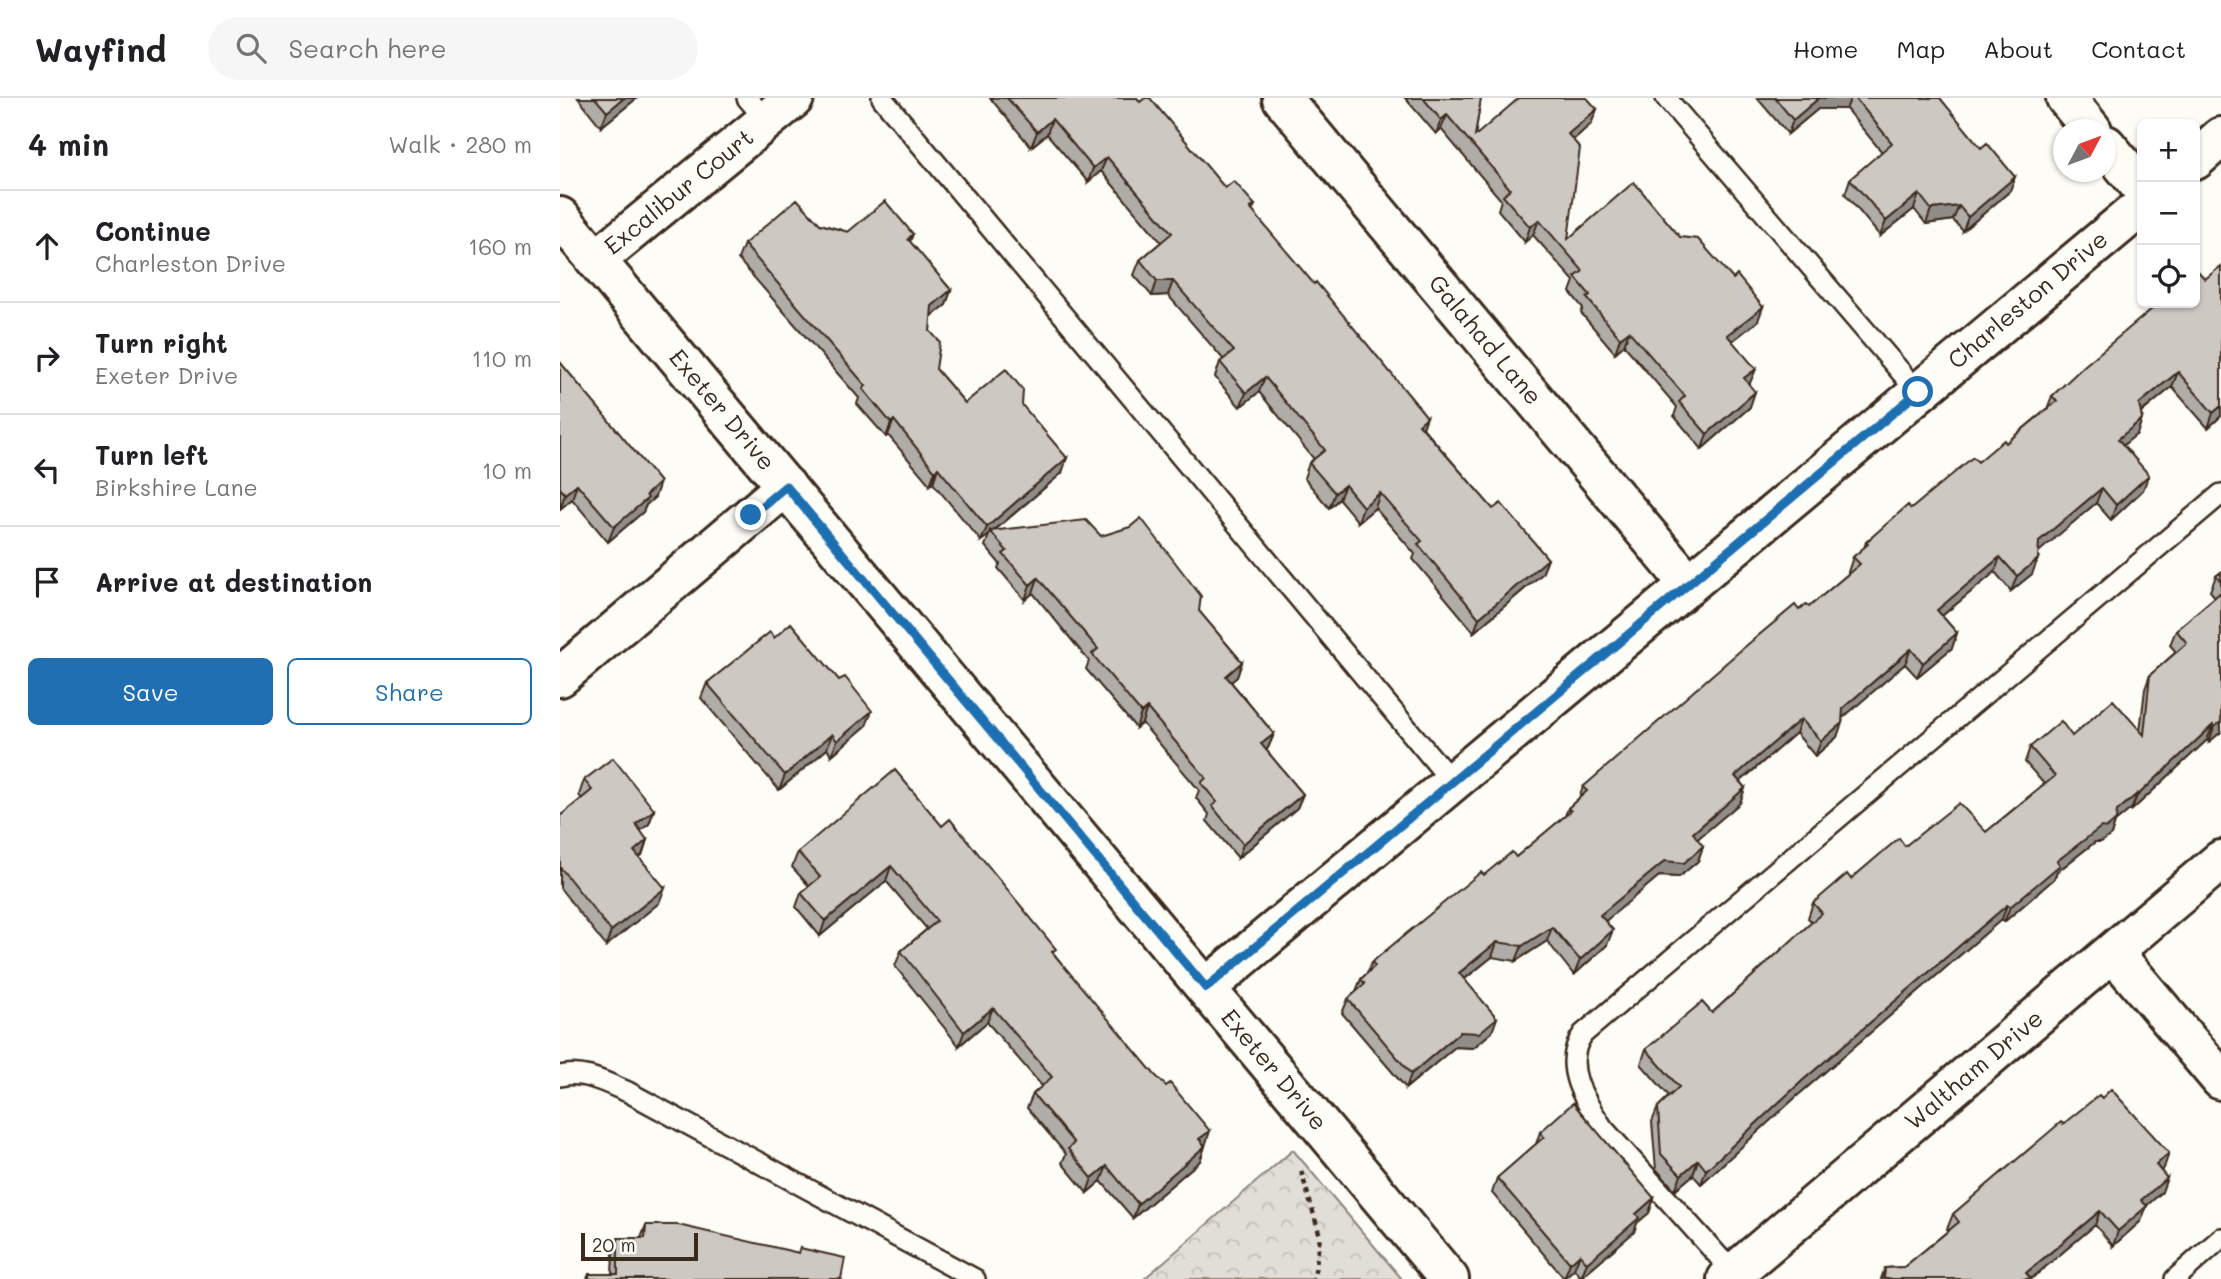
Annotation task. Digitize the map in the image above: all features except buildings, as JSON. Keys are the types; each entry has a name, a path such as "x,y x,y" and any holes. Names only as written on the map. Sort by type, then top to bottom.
{"street":[{"name":"Galahad Lane","path":"1282,98 1688,583"},
{"path":"2066,98 2083,119"},
{"name":"Excalibur Court","path":"596,260 769,106"},
{"path":"2200,156 2221,137"},
{"path":"2116,158 2137,182"},
{"name":"Charleston Drive","path":"1206,988 2137,210"},
{"name":"Exeter Drive","path":"560,217 1449,1279"},
{"path":"562,673 786,486"},
{"name":"Waltham Drive","path":"1733,1277 2221,860"},
{"path":"2113,952 2221,1080"}],"lane":[{"path":"882,98 1452,782"},
{"path":"1666,98 1918,392"},
{"path":"1733,1277 1603,1128 1585,1102 1573,1068 1574,1046 1583,1034 2221,494"},
{"path":"560,1076 572,1073 596,1078 628,1092 975,1279"},
{"path":"2175,1279 2221,1238"}],"path":[{"path":"1301,1171 1320,1236 1314,1279"}],"green space":[{"path":"1293,1150 1402,1279 1144,1279"}],"route":[{"path":"751,515 786,486 1206,988 1918,392"}]}
